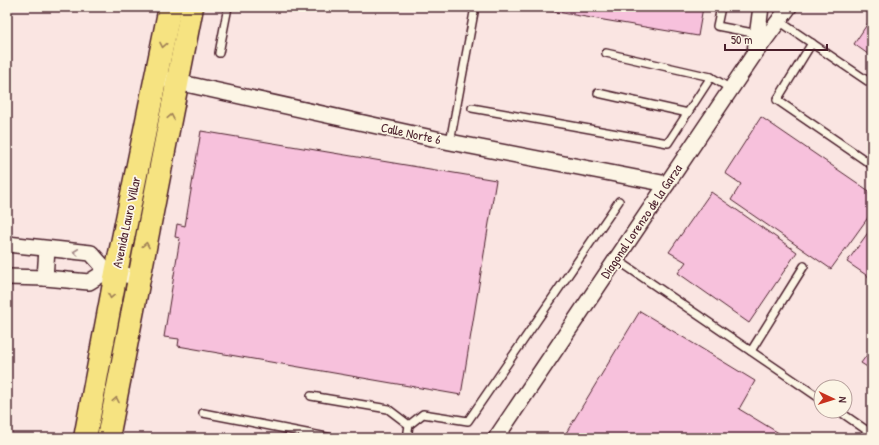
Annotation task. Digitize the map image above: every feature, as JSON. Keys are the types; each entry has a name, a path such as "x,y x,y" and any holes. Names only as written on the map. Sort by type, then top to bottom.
{"main road":[{"name":"Avenida Lauro Villar","path":"84,438 111,272 156,78 170,7"},
{"name":"Avenida Lauro Villar","path":"108,438 192,7"}],"street":[{"path":"755,53 761,7"},
{"name":"Diagonal Lorenzo de la Garza","path":"496,438 755,53 790,7"},
{"name":"Calle Norte 6","path":"156,78 450,142 666,184"},
{"path":"7,244 91,253 111,272 140,278"},
{"path":"45,278 47,249"},
{"path":"7,277 45,278 90,282 111,272"}],"lane":[{"path":"219,53 228,7"},
{"path":"450,142 475,7"},
{"path":"721,7 717,26 758,34"},
{"path":"779,21 872,84"},
{"path":"812,43 777,100 872,164"},
{"path":"606,53 711,77 731,89"},
{"path":"472,108 668,143 711,77"},
{"path":"598,93 688,112"},
{"path":"407,438 409,426 423,414 468,421 619,201"},
{"path":"616,258 813,393"},
{"path":"751,350 804,266"},
{"path":"310,396 388,409 409,426"},
{"path":"203,412 332,438"},
{"path":"850,419 872,434"}],"building":[{"path":"703,7 698,36 533,8"},
{"path":"872,17 872,57 854,44"},
{"path":"761,117 872,193 872,212 831,269 731,200 741,184 725,173"},
{"path":"201,131 496,180 461,395 178,346 179,339 164,337 180,238 175,237 177,224 185,226"},
{"path":"711,192 797,252 749,323 678,273 686,262 669,252"},
{"path":"872,227 872,279 847,262"},
{"path":"640,311 755,381 739,409 787,438 563,438"},
{"path":"872,348 872,370 861,363"}]}
